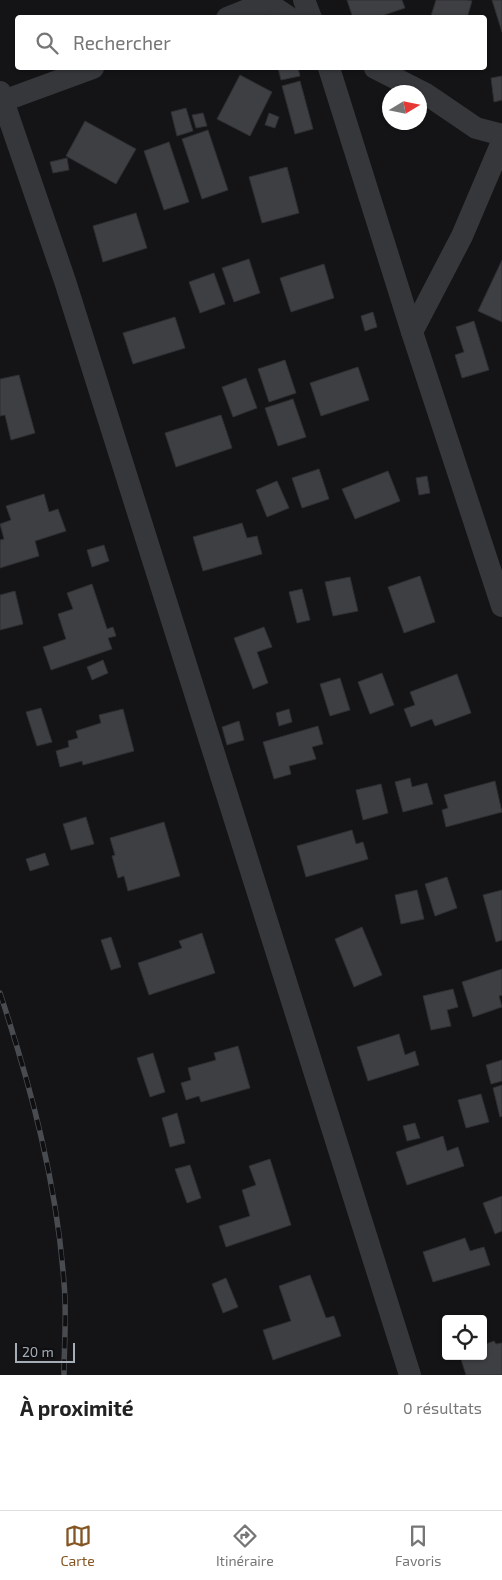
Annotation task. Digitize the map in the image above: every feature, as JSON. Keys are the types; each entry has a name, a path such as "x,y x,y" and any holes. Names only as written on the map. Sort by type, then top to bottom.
{"street":[{"path":"304,0 310,15"},
{"path":"234,15 265,1 286,15"},
{"path":"86,70 2,96 65,281 410,1375"},
{"path":"330,70 412,332 502,606"},
{"path":"379,70 426,94 476,128 502,135"},
{"path":"412,332 462,236 502,142"}],"building":[{"path":"347,0 402,0 405,8 384,15 352,15"},
{"path":"436,0 472,1 468,15 431,15"},
{"path":"492,0 502,0 502,32"},
{"path":"278,70 298,70 300,76 281,80"},
{"path":"240,75 272,92 250,136 217,119"},
{"path":"502,76 502,100 494,102 491,78"},
{"path":"300,81 313,129 295,134 282,86"},
{"path":"186,108 193,131 177,136 171,112"},
{"path":"203,113 207,126 196,128 192,115"},
{"path":"269,113 279,117 275,128 265,125"},
{"path":"85,121 136,149 116,184 66,156"},
{"path":"208,130 228,190 202,199 182,139"},
{"path":"169,142 189,202 164,210 144,151"},
{"path":"67,158 69,170 53,173 50,162"},
{"path":"287,167 299,213 262,223 249,177"},
{"path":"136,213 147,248 103,262 93,226"},
{"path":"249,259 260,293 234,302 222,268"},
{"path":"502,260 502,322 478,311"},
{"path":"324,264 334,298 291,312 280,278"},
{"path":"214,273 225,304 200,313 189,282"},
{"path":"373,312 377,327 365,331 361,316"},
{"path":"175,317 185,348 133,364 123,333"},
{"path":"474,321 489,370 462,378 455,355 464,352 456,327"},
{"path":"285,360 296,393 269,402 258,369"},
{"path":"358,367 369,400 321,416 310,383"},
{"path":"19,375 35,433 11,440 5,415 0,416 0,379"},
{"path":"246,378 257,408 233,417 222,387"},
{"path":"293,399 306,437 278,446 265,408"},
{"path":"221,415 232,448 176,467 165,433"},
{"path":"319,469 329,499 302,508 292,478"},
{"path":"388,471 400,501 355,519 342,489"},
{"path":"427,476 430,493 419,495 416,478"},
{"path":"277,481 289,508 267,517 256,490"},
{"path":"44,494 49,512 58,509 66,531 35,541 39,556 0,568 0,540 4,539 0,524 11,520 6,506"},
{"path":"242,523 247,538 257,536 262,554 203,571 193,537"},
{"path":"104,545 109,561 92,567 87,550"},
{"path":"420,576 435,622 404,633 388,587"},
{"path":"350,577 358,611 333,616 325,582"},
{"path":"92,584 107,629 113,627 116,636 108,638 112,649 51,670 43,647 66,639 58,614 73,609 67,593"},
{"path":"302,589 310,620 297,623 289,592"},
{"path":"15,591 23,624 0,630 0,595"},
{"path":"264,627 272,647 257,652 268,683 253,689 234,638"},
{"path":"103,660 108,673 92,680 87,667"},
{"path":"382,673 394,705 370,714 358,682"},
{"path":"457,674 471,713 435,726 432,719 411,727 404,709 415,705 410,692"},
{"path":"340,678 350,710 330,716 320,684"},
{"path":"41,708 52,742 37,746 26,712"},
{"path":"123,709 134,751 83,765 82,761 60,767 56,751 69,747 68,741 78,738 76,731 101,723 99,715"},
{"path":"289,709 292,722 279,726 276,713"},
{"path":"239,721 244,740 227,745 222,727"},
{"path":"318,726 323,744 312,747 316,759 289,766 291,774 274,779 263,742"},
{"path":"410,778 412,787 427,783 433,804 403,812 395,782"},
{"path":"495,781 502,812 446,827 442,810 448,808 444,795"},
{"path":"381,784 388,813 363,820 356,790"},
{"path":"86,817 94,844 71,850 63,824"},
{"path":"164,822 180,876 128,891 124,876 118,878 112,856 115,855 110,838"},
{"path":"352,830 356,844 363,842 368,859 306,877 297,846"},
{"path":"45,853 49,865 30,871 26,859"},
{"path":"447,877 457,908 435,916 425,884"},
{"path":"417,890 424,919 401,924 395,895"},
{"path":"502,890 502,940 496,942 483,895"},
{"path":"362,927 382,975 354,987 335,939"},
{"path":"202,933 215,973 149,995 138,963 182,948 179,941"},
{"path":"111,937 121,967 111,970 101,940"},
{"path":"502,969 502,995 499,996 502,1007 473,1017 462,982"},
{"path":"453,989 458,1007 447,1010 451,1026 431,1030 423,996"},
{"path":"399,1034 405,1055 415,1051 419,1065 368,1081 357,1047"},
{"path":"238,1046 250,1088 201,1102 199,1096 186,1100 181,1083 191,1080 188,1068 216,1060 214,1053"},
{"path":"153,1053 165,1092 150,1097 137,1058"},
{"path":"502,1060 502,1081 491,1084 486,1065"},
{"path":"502,1085 502,1116 500,1117 493,1088"},
{"path":"481,1094 489,1122 466,1128 458,1100"},
{"path":"177,1113 185,1143 170,1147 162,1118"},
{"path":"415,1123 420,1138 407,1141 403,1126"},
{"path":"443,1136 447,1151 458,1147 464,1166 407,1185 396,1152"},
{"path":"270,1159 291,1225 226,1247 219,1226 250,1216 242,1190 256,1185 249,1166"},
{"path":"190,1165 201,1198 187,1203 175,1169"},
{"path":"502,1196 502,1231 495,1234 483,1203"},
{"path":"465,1238 470,1251 484,1247 490,1265 433,1282 423,1252"},
{"path":"310,1275 326,1318 334,1316 341,1336 273,1360 263,1330 291,1321 279,1286"},
{"path":"226,1278 238,1307 223,1313 212,1284"},
{"path":"494,1341 496,1344 502,1343 502,1375 466,1375 461,1360 487,1360 487,1344"}],"railway":[{"path":"0,993 32,1100 49,1173 61,1246 65,1295 64,1375"}]}
